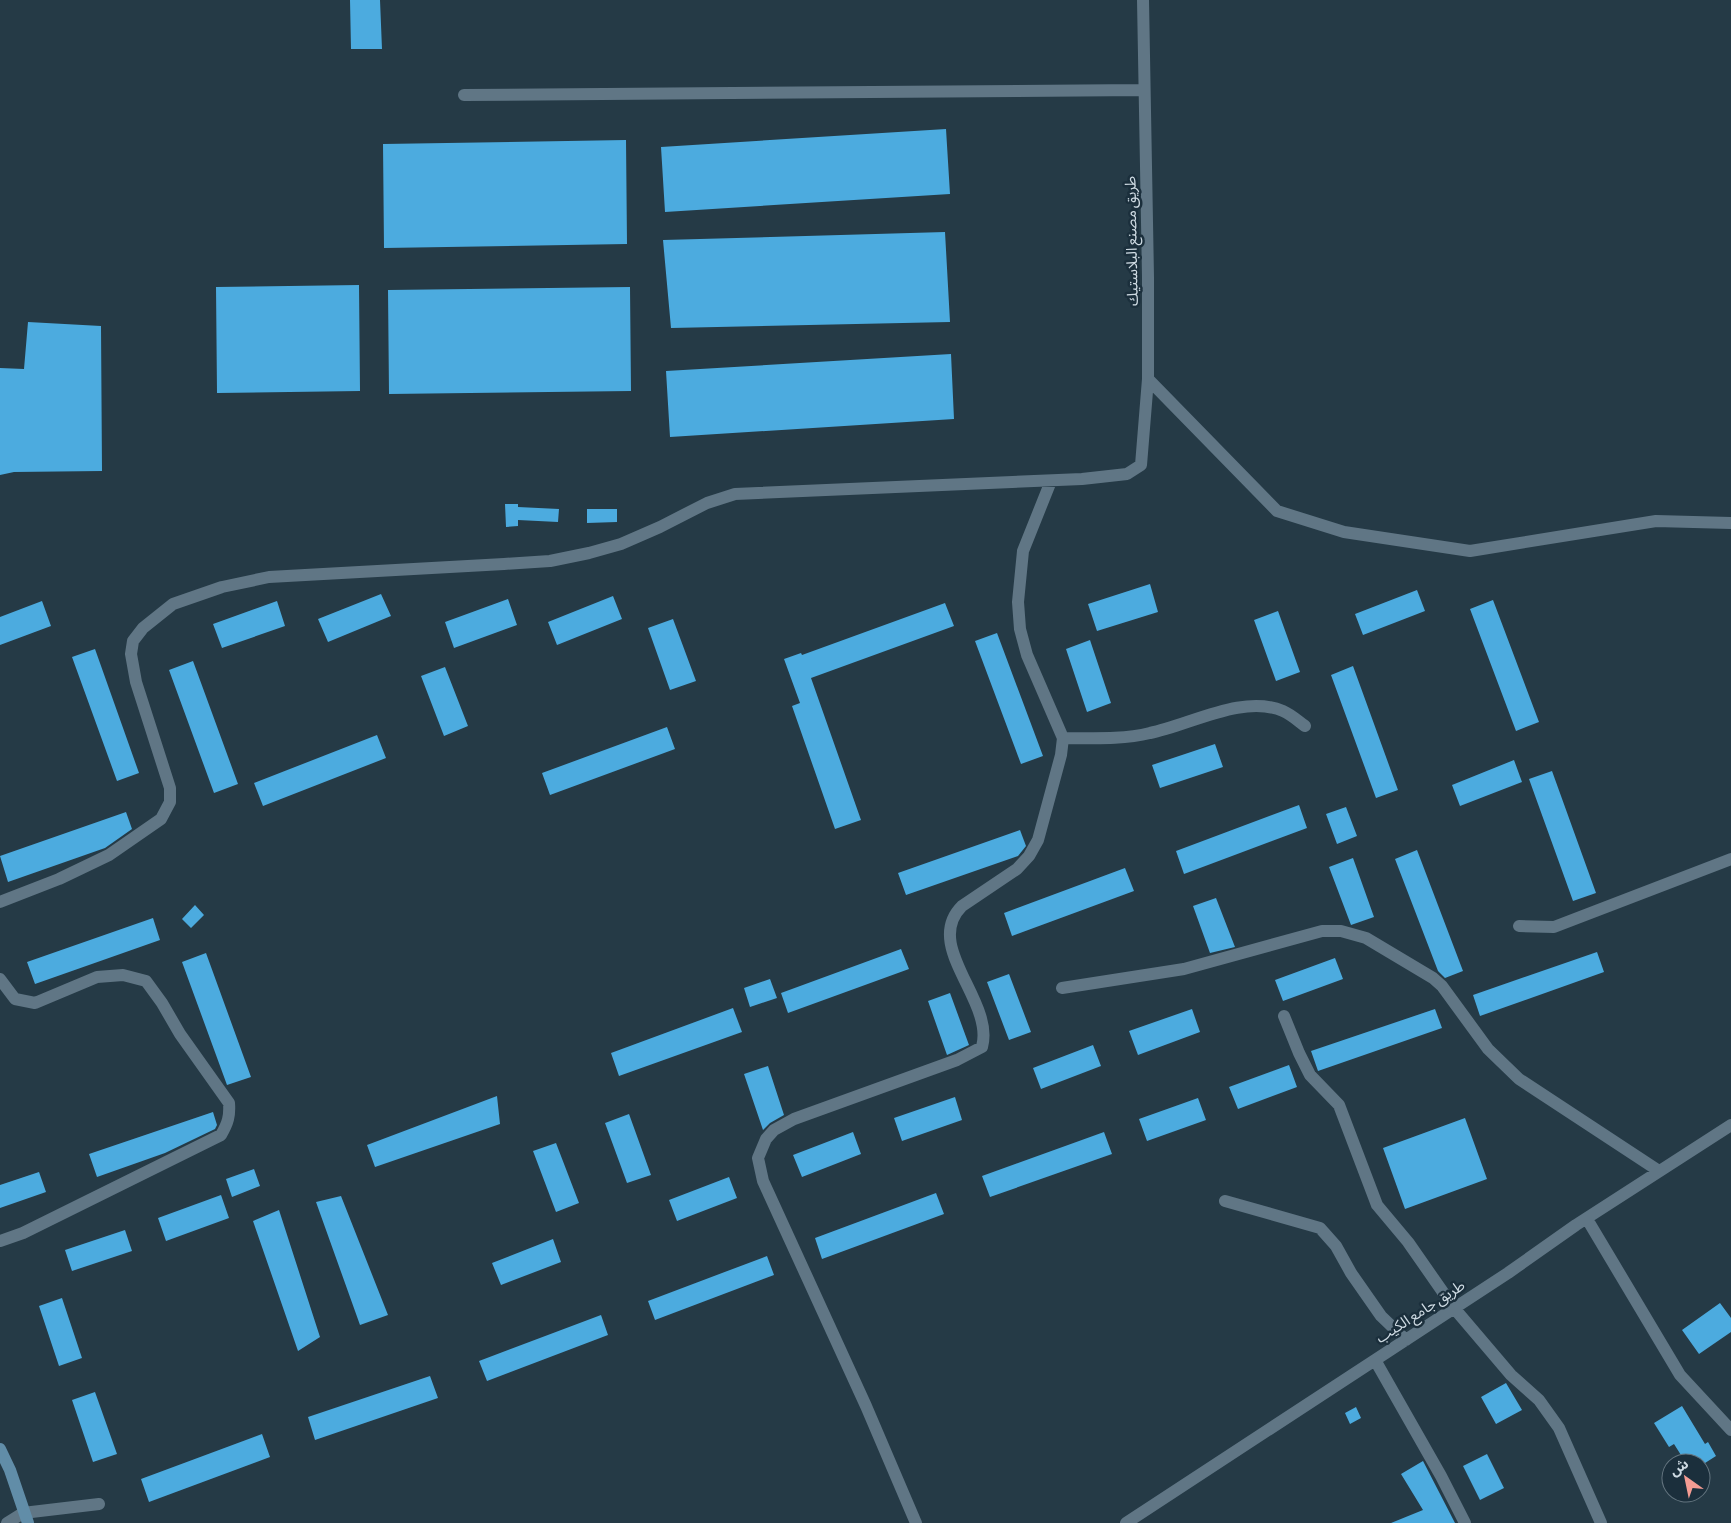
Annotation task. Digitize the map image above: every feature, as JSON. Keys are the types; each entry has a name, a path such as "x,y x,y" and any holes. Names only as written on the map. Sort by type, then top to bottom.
{"main road":[{"path":"0,1449 10,1470 26,1518"}],"street":[{"name":"طريق مصنع البلاستيك","path":"1050,481 1082,480 1127,474 1142,465 1148,379 1143,0"},
{"path":"464,95 1144,90"},
{"path":"1148,379 1277,511 1344,532 1470,551 1656,521 1731,523"},
{"path":"0,902 59,879 109,855 161,819 170,802 170,788 136,682 131,654 133,641 143,628 173,604 222,587 269,577 513,563 550,560 589,553 621,544 707,503 735,494 1050,481 1023,551 1018,602 1020,630 1026,655 1063,738 1059,768 1038,840 1030,856 1017,869 962,906 954,913 950,925 952,948 982,1021 985,1036 982,1047 956,1060 794,1119 774,1130 766,1139 758,1158 763,1181 866,1406 916,1523"},
{"path":"1063,738 1127,737 1151,733 1218,713 1258,706 1283,711 1293,716 1305,726"},
{"path":"1519,926 1554,927 1731,859"},
{"path":"1062,988 1184,969 1322,931 1341,931 1366,938 1428,975 1442,986 1484,1043 1519,1079 1659,1171"},
{"path":"0,979 15,999 35,1003 97,977 122,974 146,982 229,1103 230,1114 228,1123 221,1134 23,1233 0,1241"},
{"path":"1284,1016 1310,1075 1338,1105 1377,1205 1408,1242 1454,1308 1511,1375 1539,1400 1559,1428 1601,1523"},
{"name":"طريق جامع الكيب","path":"1130,1522 1508,1273 1576,1225 1731,1125"},
{"path":"1226,1201 1320,1228 1336,1246 1351,1273 1381,1316 1406,1340"},
{"path":"1587,1219 1680,1375 1731,1430"},
{"path":"1375,1360 1441,1476 1465,1523"},
{"path":"7,1523 99,1504"}],"building":[{"path":"350,0 380,0 382,49 351,49"},
{"path":"946,129 950,194 665,212 661,147"},
{"path":"626,140 627,244 384,248 383,144"},
{"path":"945,232 950,322 671,328 663,240"},
{"path":"359,285 360,391 217,393 216,287"},
{"path":"630,287 631,391 389,394 388,290"},
{"path":"28,322 101,326 102,471 14,472 0,475 0,368 24,369"},
{"path":"951,354 954,419 670,437 666,371"},
{"path":"505,504 518,504 518,507 559,509 558,522 518,520 518,526 506,527"},
{"path":"587,509 617,509 617,522 587,523"},
{"path":"1150,584 1158,612 1097,631 1088,604"},
{"path":"1417,590 1425,611 1363,635 1355,614"},
{"path":"381,594 391,616 328,642 318,619"},
{"path":"613,596 622,619 557,645 548,622"},
{"path":"508,599 517,625 454,648 445,622"},
{"path":"1493,600 1539,722 1516,731 1470,609"},
{"path":"42,601 51,626 0,645 0,617"},
{"path":"277,601 285,626 222,648 213,624"},
{"path":"945,603 954,626 811,678 861,820 835,829 792,706 800,703 784,659 801,653 802,655"},
{"path":"1278,611 1300,672 1276,681 1254,620"},
{"path":"673,619 696,681 670,690 648,628"},
{"path":"997,633 1043,756 1021,764 975,641"},
{"path":"1090,640 1111,703 1087,712 1066,649"},
{"path":"95,649 139,773 117,781 72,657"},
{"path":"193,661 238,784 214,793 169,670"},
{"path":"1353,666 1398,790 1376,798 1331,675"},
{"path":"445,667 468,726 444,736 421,676"},
{"path":"667,727 675,749 550,795 542,773"},
{"path":"377,735 386,758 263,806 254,783"},
{"path":"1215,744 1223,767 1160,788 1152,765"},
{"path":"1514,760 1522,782 1460,806 1452,785"},
{"path":"1552,771 1596,893 1573,901 1529,779"},
{"path":"1299,805 1307,828 1184,874 1176,851"},
{"path":"1346,807 1357,836 1337,844 1326,814"},
{"path":"126,812 132,829 105,848 8,882 0,856"},
{"path":"1020,830 1026,846 1018,856 906,895 898,873"},
{"path":"1417,850 1463,971 1445,978 1438,971 1395,859"},
{"path":"1353,858 1374,917 1351,925 1329,867"},
{"path":"1125,868 1134,891 1012,936 1004,913"},
{"path":"1216,898 1235,947 1210,953 1193,906"},
{"path":"195,905 204,915 191,928 182,919"},
{"path":"153,918 160,940 35,984 27,962"},
{"path":"901,949 909,969 788,1013 781,993"},
{"path":"1597,952 1604,972 1480,1016 1473,995"},
{"path":"206,953 251,1077 227,1085 182,962"},
{"path":"1335,958 1343,979 1283,1001 1275,980"},
{"path":"1009,974 1031,1032 1009,1040 987,982"},
{"path":"770,979 777,998 750,1007 744,988"},
{"path":"950,993 969,1045 947,1055 928,1001"},
{"path":"733,1008 742,1032 619,1076 611,1053"},
{"path":"1192,1009 1200,1032 1138,1055 1129,1031"},
{"path":"1435,1009 1442,1028 1318,1071 1311,1051"},
{"path":"1093,1045 1101,1066 1041,1089 1033,1068"},
{"path":"1289,1065 1297,1087 1238,1109 1229,1087"},
{"path":"768,1066 784,1115 770,1123 763,1130 744,1074"},
{"path":"497,1096 500,1124 375,1167 367,1145"},
{"path":"955,1097 962,1120 902,1141 894,1118"},
{"path":"1198,1098 1206,1120 1147,1141 1139,1119"},
{"path":"213,1112 217,1125 215,1129 165,1153 97,1177 89,1154"},
{"path":"629,1114 651,1175 627,1183 605,1123"},
{"path":"1465,1118 1487,1179 1405,1209 1383,1148"},
{"path":"853,1132 861,1154 802,1177 793,1155"},
{"path":"1104,1132 1112,1154 990,1197 982,1176"},
{"path":"556,1143 579,1203 556,1212 533,1151"},
{"path":"254,1169 260,1186 232,1197 226,1179"},
{"path":"39,1172 46,1192 0,1208 0,1185"},
{"path":"729,1177 737,1198 677,1221 669,1200"},
{"path":"936,1193 944,1214 822,1259 815,1238"},
{"path":"221,1195 229,1218 166,1241 158,1218"},
{"path":"341,1196 388,1315 360,1325 316,1202"},
{"path":"279,1210 320,1337 298,1351 253,1221"},
{"path":"125,1230 132,1251 72,1271 65,1250"},
{"path":"553,1239 561,1262 501,1285 492,1263"},
{"path":"767,1256 774,1275 655,1320 648,1301"},
{"path":"62,1298 82,1358 59,1366 39,1306"},
{"path":"1720,1303 1731,1318 1731,1332 1699,1354 1682,1330"},
{"path":"601,1315 608,1335 487,1381 479,1361"},
{"path":"430,1376 438,1398 315,1440 308,1417"},
{"path":"1506,1383 1522,1410 1496,1424 1481,1397"},
{"path":"95,1392 117,1454 93,1462 72,1400"},
{"path":"1682,1406 1705,1444 1708,1442 1716,1456 1711,1459 1711,1453 1680,1453 1674,1444 1669,1447 1654,1423"},
{"path":"1356,1407 1361,1418 1350,1424 1345,1413"},
{"path":"262,1434 270,1457 149,1502 141,1479"},
{"path":"1487,1454 1504,1488 1480,1500 1463,1466"},
{"path":"1423,1461 1455,1523 1391,1523 1423,1510 1401,1474"}]}
